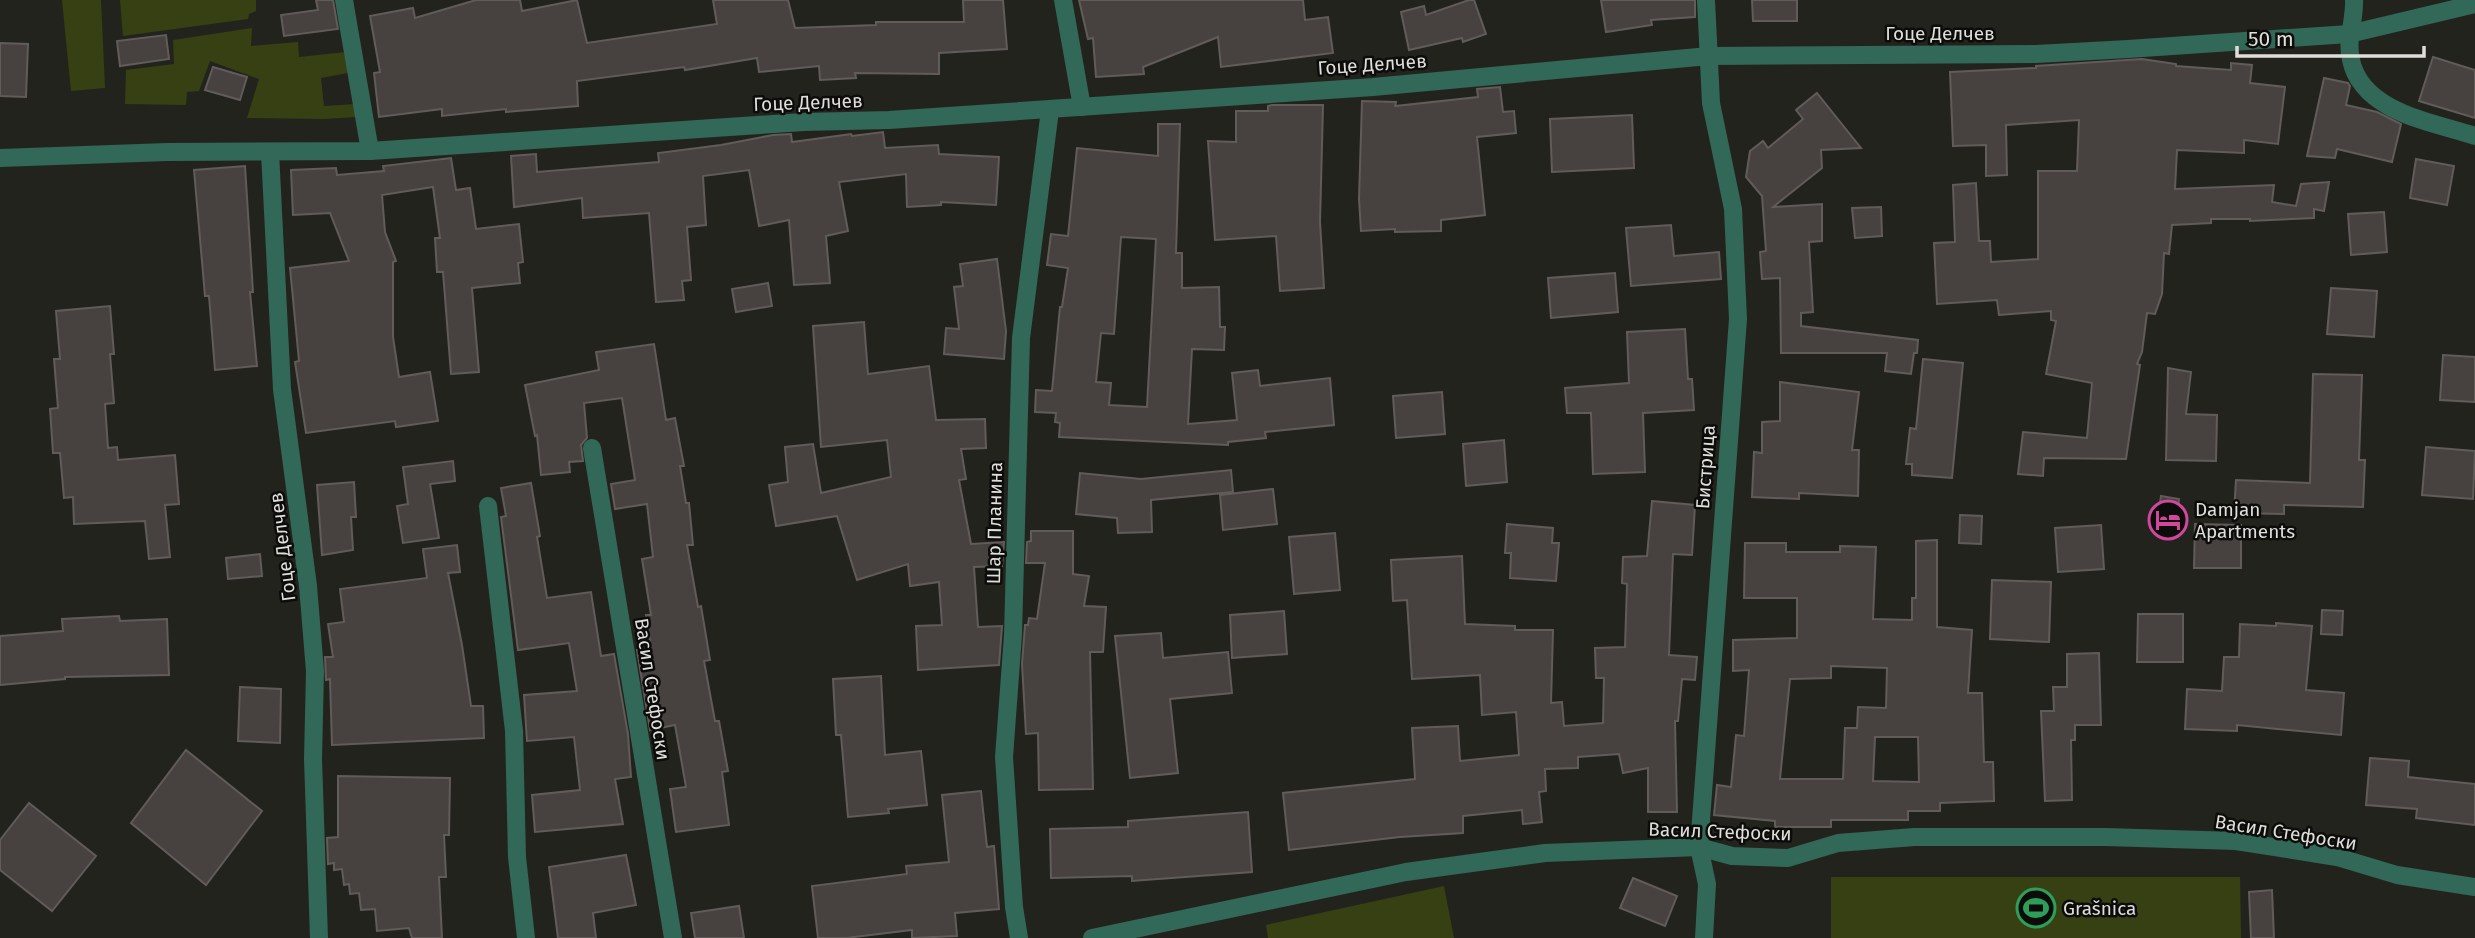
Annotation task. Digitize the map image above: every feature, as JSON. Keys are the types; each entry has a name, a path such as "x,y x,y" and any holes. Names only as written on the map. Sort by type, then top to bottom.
{"street":[{"path":"344,0 370,150"},
{"path":"1063,0 1083,107"},
{"name":"Бистрица","path":"1704,938 1707,884 1699,847 1738,319 1733,209 1711,103 1706,0"},
{"path":"2354,0 2349,34 2350,59 2358,80 2374,97 2407,114 2475,136"},
{"name":"Гоце Делчев","path":"0,158 167,152 370,150 803,122 889,120 1373,87 1709,56 2036,54 2349,34 2475,4"},
{"name":"Шар Планина","path":"1019,938 1014,907 1004,757 1013,635 1017,411 1021,338 1051,110"},
{"name":"Гоце Делчев","path":"270,152 282,389 308,586 315,671 313,759 319,938"},
{"name":"Васил Стефоски","path":"592,448 673,938"},
{"path":"488,506 514,731 517,857 526,938"},
{"name":"Васил Стефоски","path":"1092,938 1406,872 1545,853 1699,847 1732,856 1788,858 1838,844 1914,837 2106,837 2235,841 2337,857 2397,875 2475,887"}],"green space":[{"path":"62,0 101,0 105,88 71,91"},
{"path":"120,0 256,0 256,11 249,14 248,19 123,36"},
{"path":"252,28 251,46 298,42 299,57 346,52 348,73 321,78 324,106 356,104 356,117 247,118 259,79 210,61 199,91 187,92 186,105 125,104 126,70 174,64 173,40"},
{"name":"Grašnica","path":"1831,877 2240,877 2241,938 1831,938"},
{"path":"1444,886 1454,938 1268,938 1266,925"}],"building":[{"path":"316,0 333,0 338,29 284,36 281,15 318,10"},
{"path":"476,0 520,0 522,11 577,0 587,43 717,24 713,0 788,0 795,28 876,25 876,22 964,22 963,0 1003,0 1007,49 939,53 939,74 855,73 856,78 820,80 819,66 759,72 757,58 685,70 684,67 577,81 578,106 506,112 506,109 442,116 442,109 379,117 374,73 380,72 370,16 413,8 415,18"},
{"path":"1079,0 1303,0 1305,20 1328,17 1333,53 1221,67 1218,37 1143,67 1144,74 1096,77 1093,38 1088,39"},
{"path":"1474,0 1486,34 1463,42 1462,38 1409,50 1401,12 1424,6 1426,15"},
{"path":"1601,0 1695,0 1695,17 1651,20 1652,25 1606,32"},
{"path":"1752,0 1797,0 1797,21 1753,21"},
{"path":"166,35 169,59 120,66 117,41"},
{"path":"0,43 28,44 26,97 0,96"},
{"path":"2433,57 2475,70 2475,118 2419,101"},
{"path":"2142,59 2176,66 2231,70 2231,63 2252,65 2250,83 2285,87 2278,144 2244,140 2244,153 2177,150 2175,189 2274,185 2272,202 2296,206 2301,184 2329,182 2324,211 2314,209 2314,218 2250,221 2211,219 2211,223 2172,225 2169,254 2164,253 2162,294 2155,314 2147,313 2142,352 2137,364 2140,365 2126,459 2044,458 2043,476 2018,474 2023,432 2087,438 2092,383 2046,374 2056,321 2051,320 2051,311 1999,315 1997,300 1937,304 1934,243 1955,242 1953,185 1976,183 1979,241 1990,241 1991,262 2038,259 2038,171 2077,171 2079,120 2006,125 2007,175 1986,176 1986,145 1953,146 1950,72"},
{"path":"213,67 247,77 240,100 205,90"},
{"path":"2324,78 2348,83 2350,86 2346,105 2377,112 2401,124 2392,162 2337,149 2335,158 2307,156"},
{"path":"1500,87 1503,112 1514,111 1516,133 1477,137 1485,215 1441,220 1441,231 1361,231 1359,199 1362,101 1396,102 1395,106 1478,97 1477,89"},
{"path":"1817,93 1861,148 1821,150 1822,168 1773,207 1822,204 1822,241 1809,242 1813,312 1801,313 1801,326 1918,340 1911,374 1885,371 1887,353 1781,353 1780,278 1762,279 1760,252 1766,251 1762,196 1746,177 1750,151 1763,141 1768,148 1803,119 1796,110"},
{"path":"1272,105 1323,105 1320,222 1324,288 1280,291 1276,236 1215,240 1208,141 1236,142 1236,111 1268,111 1268,106"},
{"path":"1632,115 1634,168 1552,172 1550,119"},
{"path":"1158,124 1180,124 1176,253 1182,253 1182,288 1219,287 1220,327 1225,327 1224,350 1192,349 1188,424 1237,420 1232,373 1258,370 1260,386 1330,378 1334,425 1265,432 1266,438 1228,442 1228,445 1059,437 1060,423 1055,422 1056,413 1035,412 1036,390 1052,391 1060,307 1068,268 1047,265 1051,234 1068,236 1077,148 1158,156","holes":["1121,237 1156,239 1147,407 1109,405 1111,383 1096,382 1101,333 1114,334"]},
{"path":"883,132 885,148 938,145 939,154 999,157 996,205 941,202 941,205 907,207 906,174 839,182 848,231 826,236 830,283 794,285 789,220 759,226 749,170 703,176 706,225 687,227 691,280 682,281 684,300 656,302 649,213 583,218 582,198 514,207 511,156 536,154 537,172 659,162 658,153 773,135 791,134 792,142"},
{"path":"451,158 456,190 470,188 476,229 519,224 523,262 518,263 520,283 472,288 479,372 451,374 443,272 437,272 435,238 440,238 433,187 382,195 385,232 396,261 393,262 393,337 399,377 430,372 438,421 396,427 395,421 306,433 295,362 299,361 290,268 349,261 330,213 293,215 291,170 336,168 337,175 384,171 383,166"},
{"path":"2416,159 2454,166 2447,205 2410,198"},
{"path":"245,166 253,292 250,292 257,366 215,370 209,296 205,296 194,170"},
{"path":"1881,207 1882,236 1855,238 1852,208"},
{"path":"2384,212 2387,252 2351,255 2348,214"},
{"path":"1671,225 1674,256 1719,252 1721,279 1631,286 1626,228"},
{"path":"997,259 1006,331 1004,359 944,354 946,328 959,329 954,287 963,286 960,264"},
{"path":"1615,273 1618,312 1551,318 1548,278"},
{"path":"768,283 772,306 736,312 732,289"},
{"path":"2331,288 2377,291 2374,337 2327,334"},
{"path":"110,306 114,403 105,404 108,448 117,447 118,460 175,455 179,504 165,505 170,557 149,559 145,521 74,524 73,497 64,498 60,453 53,453 50,409 58,408 54,359 60,359 56,311"},
{"path":"864,322 868,374 929,366 936,420 985,419 986,448 961,449 966,479 959,480 971,544 1004,542 1002,566 974,567 978,627 1002,626 999,665 918,670 916,626 942,625 939,582 910,586 908,564 857,580 837,516 776,526 769,485 788,482 785,447 813,444 821,493 891,477 887,440 821,447 813,326"},
{"path":"1685,329 1688,379 1692,379 1694,410 1643,413 1645,472 1593,474 1591,413 1567,413 1565,388 1629,383 1627,332"},
{"path":"654,344 666,420 675,418 684,466 680,466 686,503 689,503 693,545 687,545 710,660 704,661 728,771 722,772 729,825 676,832 670,789 686,787 675,725 650,730 637,650 651,648 646,615 651,615 642,559 653,557 647,504 615,509 611,484 635,480 622,398 584,403 587,438 581,445 583,461 569,462 570,472 541,475 537,435 535,436 525,385 599,370 596,352"},
{"path":"2443,355 2475,357 2475,402 2440,400"},
{"path":"1923,359 1963,363 1952,478 1912,475 1912,464 1906,464 1910,428 1916,429"},
{"path":"2168,368 2191,372 2186,414 2217,415 2216,461 2166,460"},
{"path":"2313,374 2362,375 2359,460 2365,460 2363,507 2284,505 2284,514 2234,513 2236,480 2310,483"},
{"path":"1780,382 1859,392 1852,450 1859,450 1858,496 1799,493 1799,499 1752,497 1754,452 1762,453 1762,422 1780,421"},
{"path":"1442,392 1445,434 1396,438 1393,396"},
{"path":"1504,440 1507,482 1466,486 1463,444"},
{"path":"2426,447 2475,451 2473,499 2422,495"},
{"path":"453,461 455,481 430,484 439,538 403,543 397,506 408,504 403,467"},
{"path":"1231,470 1233,492 1151,500 1152,532 1118,533 1117,518 1076,514 1080,473 1141,479"},
{"path":"354,482 356,517 351,517 353,550 322,555 317,485"},
{"path":"531,483 547,598 591,592 601,656 614,654 628,734 631,777 615,779 623,824 535,832 532,795 580,790 574,737 527,741 524,695 577,691 569,643 518,650 501,517 506,516 501,488"},
{"path":"1273,489 1277,524 1223,530 1220,495"},
{"path":"2161,496 2179,499 2176,534 2156,531"},
{"path":"1652,501 1695,505 1692,555 1673,554 1669,655 1697,657 1695,680 1682,679 1678,721 1675,721 1677,812 1648,812 1648,768 1623,773 1619,754 1578,757 1578,768 1545,769 1546,791 1539,792 1542,822 1523,824 1522,810 1463,816 1463,833 1400,837 1289,850 1283,793 1415,779 1412,728 1458,726 1460,761 1519,755 1516,712 1482,715 1480,675 1412,679 1407,600 1393,601 1391,560 1462,556 1465,624 1515,626 1515,630 1553,630 1551,703 1562,702 1564,726 1603,723 1604,678 1596,678 1595,648 1625,647 1627,584 1622,583 1623,557 1647,556"},
{"path":"1960,515 1982,516 1981,544 1959,543"},
{"path":"1507,524 1553,528 1552,543 1559,543 1556,581 1510,578 1511,553 1505,553"},
{"path":"2195,524 2241,525 2241,568 2194,568"},
{"path":"2101,525 2104,569 2058,572 2055,528"},
{"path":"1031,531 1073,531 1073,574 1089,576 1084,606 1106,607 1103,652 1090,652 1093,789 1039,790 1038,733 1026,734 1022,664 1025,625 1028,625 1029,618 1037,619 1045,563 1026,563 1027,542 1031,541"},
{"path":"1335,533 1340,590 1294,594 1289,537"},
{"path":"1937,540 1937,627 1972,630 1968,693 1982,693 1984,762 1993,762 1994,801 1940,803 1940,811 1908,811 1908,820 1831,820 1831,827 1775,827 1775,821 1714,815 1717,785 1731,787 1736,735 1744,736 1749,670 1733,671 1733,640 1797,638 1797,598 1744,598 1745,543 1786,543 1786,552 1840,552 1840,546 1876,547 1873,619 1912,620 1912,598 1916,598 1916,541","holes":["1831,666 1887,668 1886,708 1858,707 1857,728 1845,728 1843,779 1780,779 1790,679 1831,678","1875,737 1918,737 1919,782 1873,781"]},
{"path":"457,545 460,572 448,573 471,706 483,706 484,738 332,745 330,679 326,680 325,657 333,657 328,624 344,622 340,589 427,578 423,549"},
{"path":"260,554 262,576 228,579 226,558"},
{"path":"1992,580 2051,582 2049,642 1990,639"},
{"path":"2322,610 2343,611 2342,635 2321,634"},
{"path":"1284,611 1287,654 1232,658 1230,615"},
{"path":"2138,614 2183,614 2183,662 2137,662"},
{"path":"119,616 120,621 167,619 169,675 65,677 0,685 0,636 63,631 62,619"},
{"path":"2276,623 2312,626 2306,690 2344,693 2341,735 2237,725 2237,731 2185,729 2187,689 2222,691 2224,657 2239,657 2240,624 2276,626"},
{"path":"1161,633 1163,658 1228,652 1232,693 1170,699 1178,773 1130,778 1115,636"},
{"path":"2099,653 2101,725 2075,725 2075,740 2071,740 2072,800 2045,801 2041,711 2054,711 2053,687 2067,687 2067,654"},
{"path":"881,676 885,755 921,751 927,805 888,809 889,813 848,817 841,735 836,735 833,679"},
{"path":"240,687 281,689 280,743 238,741"},
{"path":"186,750 262,811 206,885 131,823"},
{"path":"2370,758 2409,761 2408,777 2475,784 2475,825 2416,818 2417,809 2366,805"},
{"path":"338,776 450,778 449,835 444,835 446,877 439,877 442,938 412,938 409,928 377,931 375,909 361,910 359,893 350,894 349,884 344,885 342,869 334,870 334,863 328,864 327,838 338,837"},
{"path":"981,791 987,847 994,846 999,909 955,913 957,936 912,938 912,930 846,938 818,938 812,886 907,874 906,866 949,862 942,795"},
{"path":"29,803 96,856 52,911 0,870 0,840"},
{"path":"1248,812 1252,872 1132,881 1132,876 1051,878 1050,829 1128,827 1128,821"},
{"path":"626,855 636,905 593,913 596,938 558,938 549,867"},
{"path":"1633,878 1677,896 1665,926 1620,908"},
{"path":"2272,890 2274,938 2251,938 2249,892"},
{"path":"739,906 744,938 695,938 691,913"}],"place":[{"name":"Damjan Apartments","path":"2168,520"},
{"name":"Grašnica","path":"2036,908"}]}
